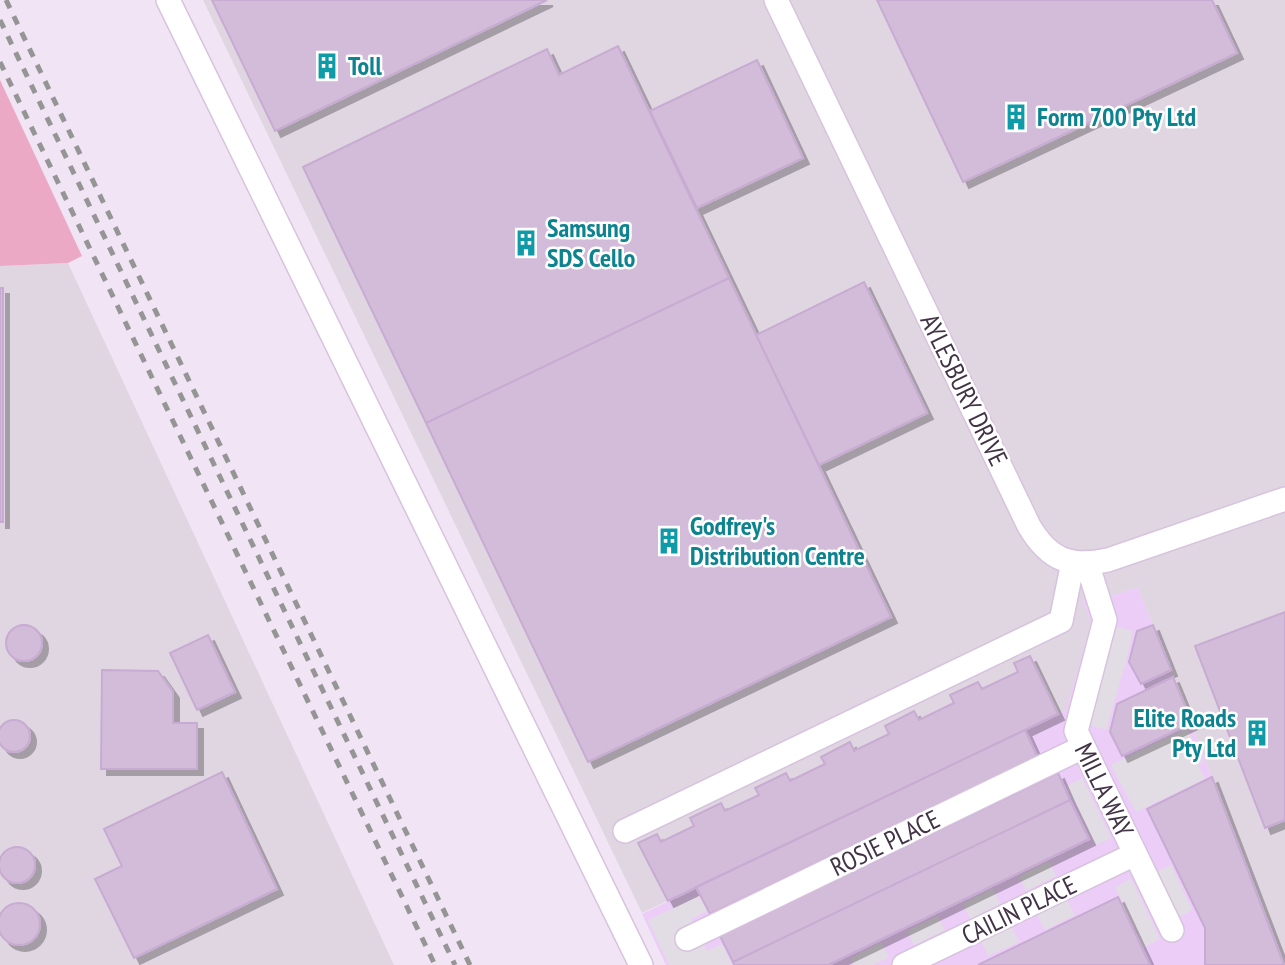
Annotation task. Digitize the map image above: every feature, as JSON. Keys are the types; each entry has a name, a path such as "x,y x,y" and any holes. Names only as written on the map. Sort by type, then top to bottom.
{"street":[{"path":"168,0 641,965"},
{"name":"AYLESBURY DRIVE","path":"775,0 1029,526 1050,553 1080,563"},
{"path":"625,831 1061,621 1080,563 1136,552 1285,499"},
{"name":"MILLA WAY","path":"1080,563 1105,620 1076,731 1172,930"},
{"name":"ROSIE PLACE","path":"687,939 1083,747"},
{"name":"CAILIN PLACE","path":"904,965 1135,854"}],"shaded area":[{"path":"203,0 1285,0 1285,965 1138,587 1111,596 1082,600 1091,623 1066,710 642,913"},
{"path":"0,80 82,256 68,263 0,266"},
{"path":"68,263 394,965 0,965 0,266"},
{"path":"1138,587 1285,965 666,965 642,914 1066,710 1082,599 1111,596"},
{"path":"1117,627 1133,631 1106,730 1090,725"},
{"path":"1187,728 1203,762 1198,765 1205,779 1136,812 1111,765"},
{"path":"1082,778 1111,838 1096,845 1067,786"},
{"path":"1049,861 1056,876 1026,891 1019,876"},
{"path":"1171,865 1192,910 1177,918 1155,873"},
{"path":"1131,879 1160,939 1144,947 1115,887"},
{"path":"993,888 1000,904 970,919 963,904"},
{"path":"699,896 707,911 691,919 707,951 722,944 732,965 669,965 648,920"},
{"path":"1067,900 1075,915 1045,930 1037,915"},
{"path":"938,916 945,930 914,945 907,931"},
{"path":"1012,927 1019,942 988,956 981,941"},
{"path":"881,942 889,957 873,965 854,965 851,958"}],"building":[{"name":"Toll","path":"212,0 547,0 275,131"},
{"name":"Form 700 Pty Ltd","path":"877,0 1212,0 1237,53 963,182"},
{"name":"Samsung SDS Cello","path":"618,46 729,278 426,423 303,167 547,49 559,75"},
{"name":"Samsung SDS Cello","path":"757,60 803,158 697,208 650,111"},
{"name":"Godfrey's Distribution Centre","path":"729,278 891,617 588,762 426,423"},
{"name":"Godfrey's Distribution Centre","path":"864,282 927,413 819,465 756,335"},
{"path":"0,288 3,288 3,522 0,522"},
{"name":"Elite Roads Pty Ltd","path":"1285,612 1285,820 1265,828 1195,646"},
{"path":"24,625 37,630 42,643 37,656 24,661 11,656 6,643 11,630"},
{"path":"1153,625 1171,670 1141,684 1129,662 1137,631"},
{"path":"208,635 235,692 197,710 170,653"},
{"path":"1030,656 1058,714 668,901 638,843 657,834 661,842 694,826 690,818 721,803 725,811 759,795 755,788 786,773 790,781 825,764 821,757 850,742 854,751 889,734 885,726 914,711 919,720 954,703 950,695 978,682 982,689 1018,672 1014,663"},
{"path":"102,670 158,671 173,692 173,723 197,723 197,769 101,769"},
{"path":"1173,677 1192,723 1122,756 1110,732 1117,704"},
{"path":"14,720 25,725 30,736 25,747 14,752 3,747 -2,736 3,725"},
{"path":"1025,730 1037,756 710,914 696,887"},
{"path":"222,772 277,889 134,958 95,879 122,866 104,829"},
{"path":"1058,773 1070,800 733,962 720,936"},
{"path":"1212,777 1284,965 1205,965 1205,928 1147,809"},
{"path":"1070,800 1089,839 828,965 734,965 733,962"},
{"path":"17,847 30,852 35,865 30,878 17,883 4,878 -1,865 4,852"},
{"path":"1118,897 1150,965 978,965"},
{"path":"19,903 34,909 40,924 34,939 19,945 4,939 -2,924 4,909"}],"railway":[{"path":"6,0 470,965"},
{"path":"0,20 455,965"},
{"path":"0,62 435,965"}],"place":[{"name":"Toll","path":"327,66"},
{"name":"Form 700 Pty Ltd","path":"1016,117"},
{"name":"Samsung SDS Cello","path":"526,243"},
{"name":"Godfrey's Distribution Centre","path":"669,541"},
{"name":"Elite Roads Pty Ltd","path":"1257,733"}]}
